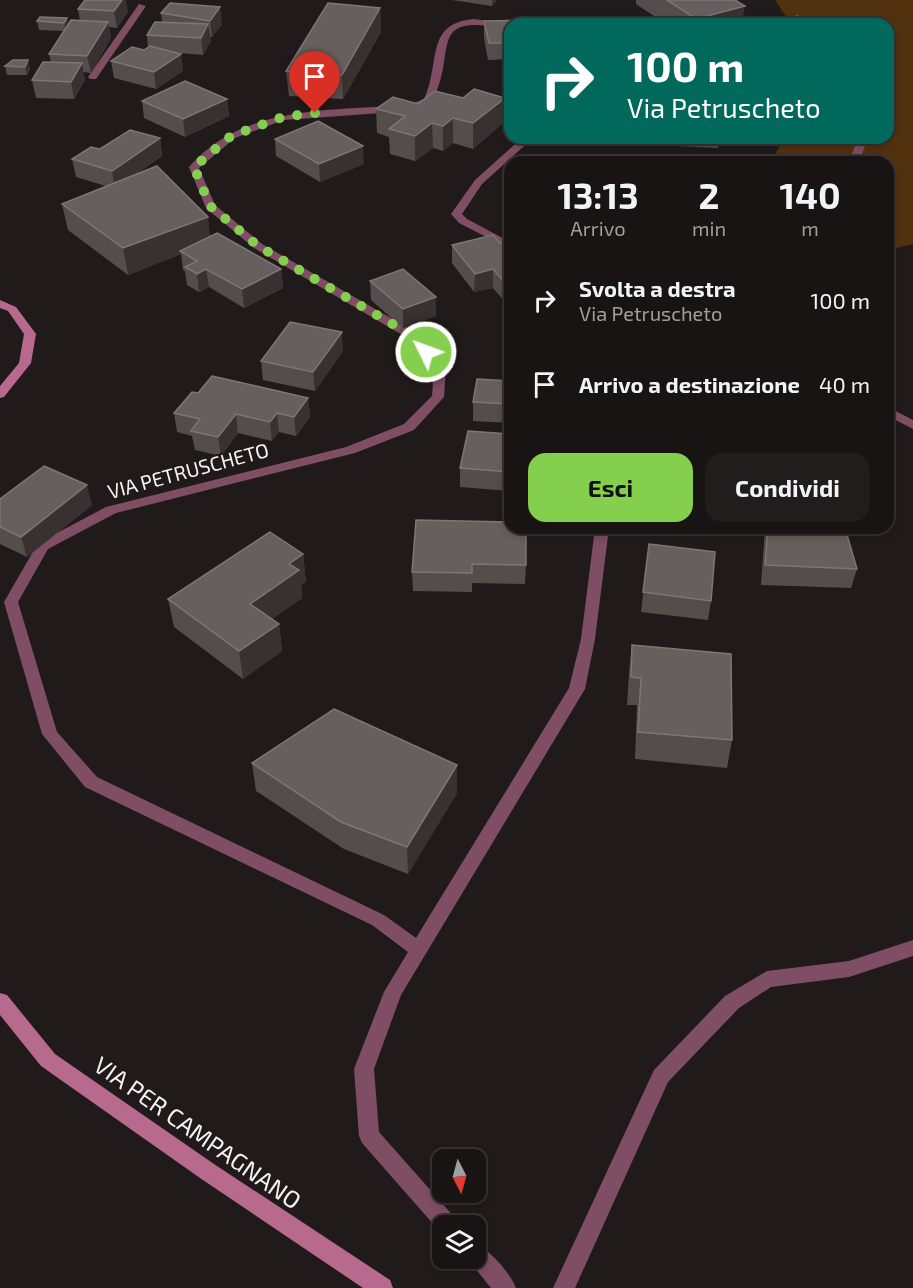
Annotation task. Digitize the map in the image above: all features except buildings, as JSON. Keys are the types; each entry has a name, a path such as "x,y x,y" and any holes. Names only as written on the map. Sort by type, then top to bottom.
{"street":[{"path":"93,77 142,6"},
{"name":"VIA PETRUSCHETO","path":"419,950 378,920 91,782 50,734 11,602 43,546 111,510 350,450 408,427 438,397 440,367 413,336 258,246 210,206 194,167 231,136 283,117 410,108 428,101 436,85 444,36 453,27 469,22 488,22 504,26"},
{"path":"506,156 520,144"},
{"path":"504,158 463,201 456,214 463,221 504,243"},
{"path":"0,303 12,309 30,334 25,363 0,394"},
{"path":"894,414 913,425"},
{"path":"439,1215 369,1136 364,1069 393,992 577,689 588,639 601,534"},
{"path":"564,1288 661,1076 732,1002 766,980 849,969 913,948"},
{"name":"VIA PER CAMPAGNANO","path":"0,1001 48,1060 207,1171 382,1288"},
{"path":"486,1266 505,1288"}],"shaded area":[{"path":"775,0 913,0 913,244 894,249 894,156 774,156 781,144 894,144 894,18 787,18"}],"route":[{"path":"315,113 283,117 231,136 194,167 210,206 258,246 413,336 426,352"}]}
